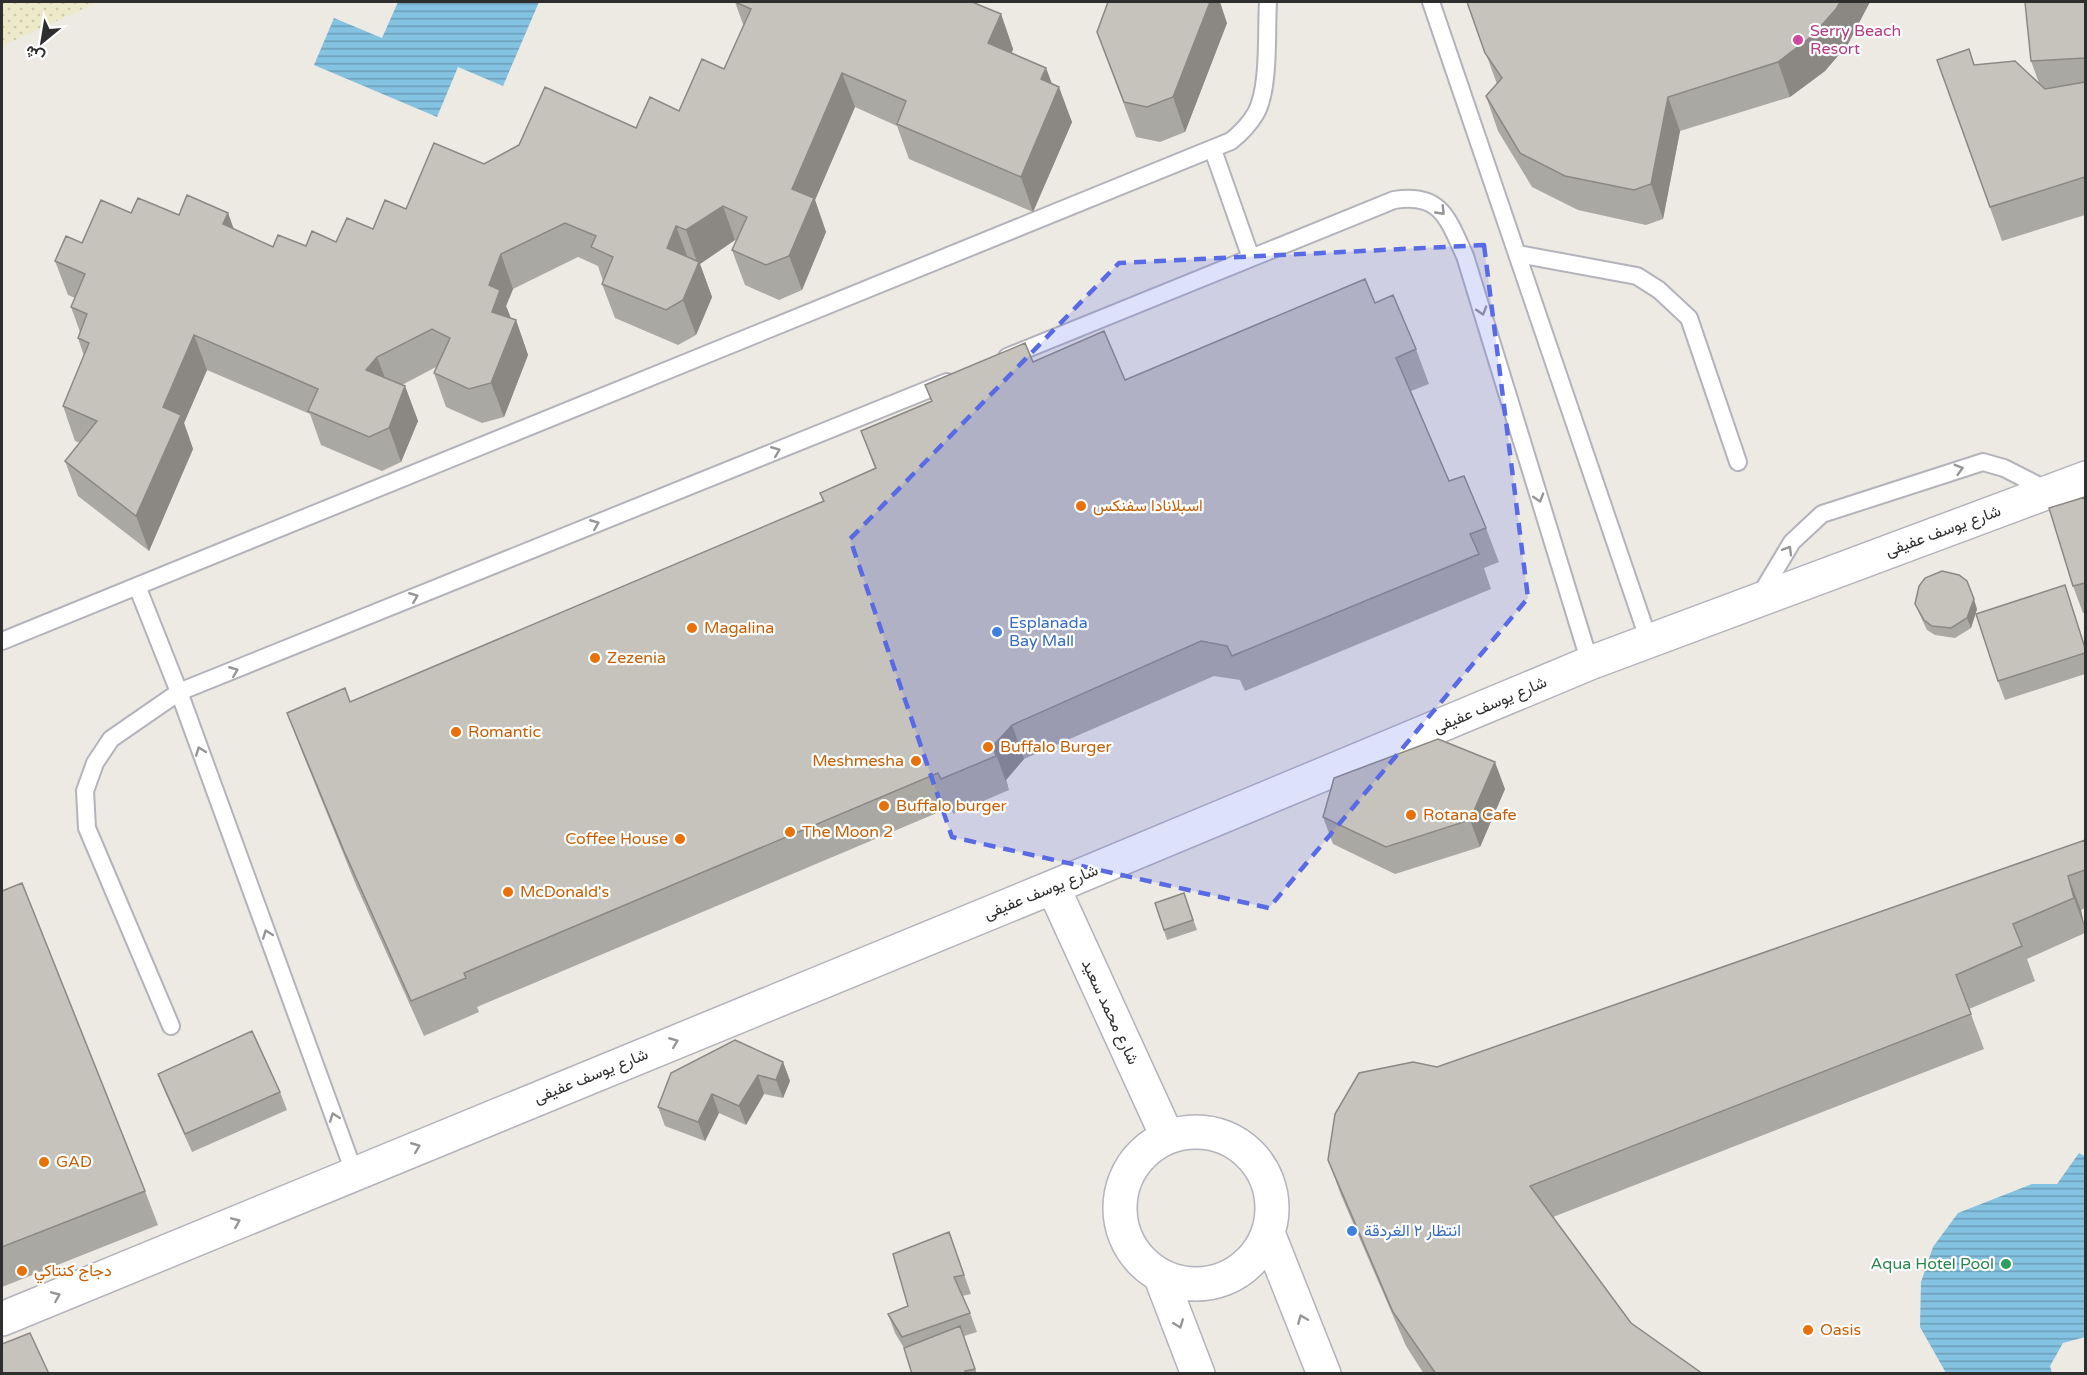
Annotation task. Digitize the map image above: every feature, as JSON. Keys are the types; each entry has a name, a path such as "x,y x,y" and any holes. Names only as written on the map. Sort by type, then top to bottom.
{"street":[{"name":"شارع يوسف عفيفى","path":"2,1319 354,1172 1053,887 1590,663 2085,478"},
{"name":"شارع محمد سعيد","path":"1053,887 1167,1136"},
{"path":"1190,1131 1210,1132 1231,1139 1249,1152 1262,1170 1270,1190 1272,1211 1268,1233 1258,1252 1243,1268 1224,1279 1203,1284 1181,1283 1160,1275 1142,1263 1128,1245 1121,1225 1119,1203 1123,1182 1133,1162 1148,1147 1167,1136 1190,1131"},
{"path":"1268,1233 1324,1374"},
{"path":"1160,1275 1198,1374"}],"lane":[{"path":"2,641 1214,150 1238,135 1257,111 1263,92 1268,2"},
{"path":"1431,2 1649,640"},
{"path":"1214,150 1251,258"},
{"path":"987,365 1394,200 1410,197 1438,206 1448,218 1465,256 1590,663"},
{"path":"1518,254 1636,276 1679,306 1689,318 1738,462"},
{"path":"171,1026 87,828 85,791 95,764 111,739 179,692 964,374"},
{"path":"1757,600 1792,543 1822,514 1983,462 2004,468 2050,491"},
{"path":"137,586 179,692 354,1172"}],"highlighted area":[{"path":"1484,245 1528,598 1269,908 952,837 850,539 1119,263"}],"sand":[{"path":"2,2 98,2 2,46"}],"water":[{"path":"398,2 539,2 503,86 458,67 437,117 314,65 334,18 382,38"},
{"name":"Aqua Hotel Pool","path":"2079,1153 2086,1157 2085,1337 2063,1343 2050,1366 2052,1373 1946,1373 1920,1327 1921,1282 1933,1247 1958,1213 2032,1184 2057,1184"}],"building":[{"path":"735,2 972,2 1001,14 988,43 1046,68 1041,79 1059,87 1021,177 897,124 906,101 842,73 792,189 814,198 789,256 766,265 732,250 747,217 723,206 686,230 676,226 667,248 699,262 683,300 666,310 602,284 613,257 591,247 596,236 565,223 501,254 489,285 500,290 492,312 516,320 491,383 469,389 434,373 450,338 432,329 377,357 366,370 405,386 389,428 369,437 308,411 318,389 194,335 163,407 181,415 136,516 65,461 97,421 63,406 89,343 78,338 87,314 71,307 85,274 55,261 66,236 82,243 101,200 131,213 138,198 179,215 187,195 228,213 223,224 273,247 278,235 306,246 312,231 336,242 347,218 373,229 385,200 406,209 434,143 484,164 519,145 545,87 636,128 650,97 679,111 702,59 724,69 751,9"},
{"path":"1108,2 1210,2 1173,97 1147,107 1124,102 1097,32"},
{"path":"1467,2 1840,2 1812,36 1778,62 1668,97 1651,184 1634,190 1565,176 1520,153 1486,96 1502,78 1485,53"},
{"path":"2025,2 2085,2 2085,58 2031,61"},
{"path":"1969,49 1974,65 2015,61 2045,89 2085,82 2085,177 1990,207 1937,60"},
{"name":"Esplanada Bay Mall","path":"1365,279 1375,303 1393,295 1416,349 1396,358 1449,481 1464,476 1486,528 1470,534 1479,554 1232,656 1227,646 1201,641 1012,725 993,746 996,756 941,779 938,773 464,973 466,978 411,1001 344,851 287,713 345,688 350,702 824,501 820,493 876,468 861,431 932,401 925,385 1025,343 1033,362 1104,331 1125,380"},
{"path":"2085,497 2085,583 2073,586 2049,508"},
{"path":"1942,571 1959,575 1967,581 1974,599 1967,618 1951,628 1932,626 1924,620 1915,604 1919,586 1925,578"},
{"path":"2065,585 2085,653 1998,681 1976,614"},
{"path":"1438,739 1495,762 1470,820 1386,847 1323,817 1334,778"},
{"path":"2085,840 2085,870 2068,876 2074,898 2013,924 2022,946 1956,975 1971,1014 1530,1186 1631,1323 1703,1374 1436,1374 1393,1312 1328,1160 1335,1114 1359,1073 1413,1062 1437,1067"},
{"path":"22,883 145,1191 2,1247 2,891"},
{"path":"1184,893 1193,920 1164,930 1155,903"},
{"path":"252,1031 280,1092 185,1134 158,1074"},
{"path":"735,1040 783,1062 776,1080 758,1075 739,1106 712,1094 698,1122 658,1107 671,1073"},
{"path":"949,1232 964,1275 954,1277 970,1313 902,1337 888,1314 908,1306 893,1254"},
{"path":"960,1326 975,1369 965,1371 967,1374 912,1374 904,1348"},
{"path":"30,1333 49,1374 2,1374 2,1344"}],"place":[{"name":"Serry Beach Resort","path":"1798,40"},
{"name":"اسبلانادا سفنكس","path":"1081,506"},
{"name":"Magalina","path":"692,628"},
{"name":"Esplanada Bay Mall","path":"997,632"},
{"name":"Zezenia","path":"595,658"},
{"name":"Romantic","path":"456,732"},
{"name":"Buffalo Burger","path":"988,747"},
{"name":"Meshmesha","path":"916,761"},
{"name":"Buffalo burger","path":"884,806"},
{"name":"Rotana Cafe","path":"1411,815"},
{"name":"The Moon 2","path":"790,832"},
{"name":"Coffee House","path":"680,839"},
{"name":"McDonald's","path":"508,892"},
{"name":"GAD","path":"44,1162"},
{"name":"انتظار ٢ الغردقة","path":"1352,1231"},
{"name":"Aqua Hotel Pool","path":"2006,1264"},
{"name":"دجاج كنتاكي","path":"22,1271"},
{"name":"Oasis","path":"1808,1330"}]}
